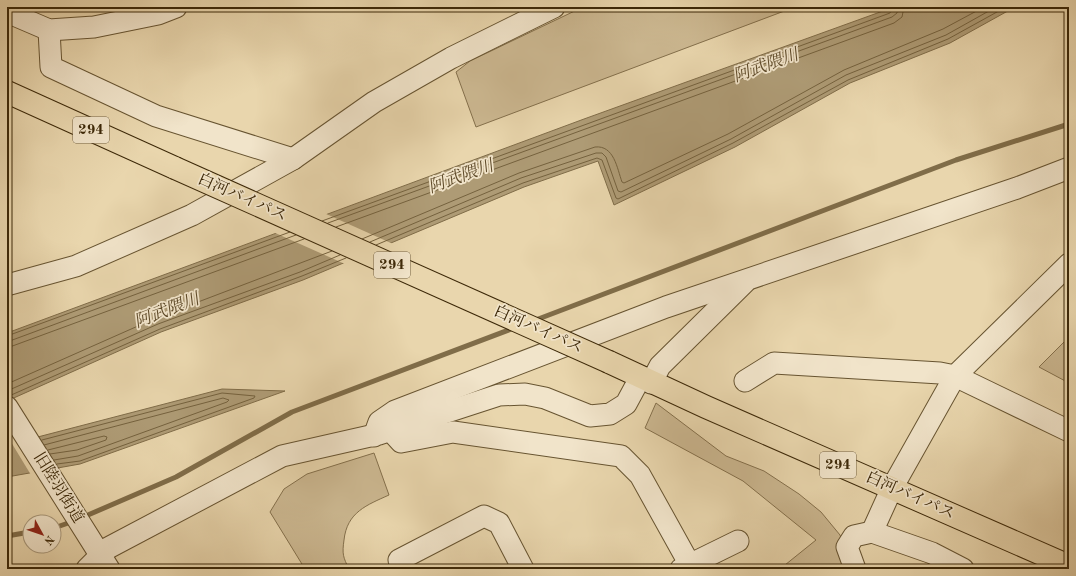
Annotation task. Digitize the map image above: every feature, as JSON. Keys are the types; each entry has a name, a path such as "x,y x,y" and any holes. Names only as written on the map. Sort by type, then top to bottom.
{"highway":[{"name":"白河バイパス","path":"7,92 609,362 646,380 1069,566"}],"street":[{"path":"7,12 48,30 94,27 158,14 176,7"},
{"path":"7,285 76,266 192,215 292,158 374,102 452,58 554,7"},
{"path":"48,30 50,67 156,116 292,158"},
{"path":"382,433 380,422 395,411 750,277 1017,188 1069,168"},
{"path":"872,532 892,488 955,376 1069,264"},
{"path":"97,558 108,548 282,456 382,433 500,395 525,394 545,398 590,416 610,414 626,404 646,380 750,277"},
{"path":"745,381 774,363 955,376 1069,431"},
{"name":"旧陸羽街道","path":"7,407 97,558"},
{"path":"382,433 401,442 453,432 620,456 640,475 686,567 738,541"},
{"path":"404,569 399,560 484,516 499,523 523,569"},
{"path":"856,569 847,547 854,536 872,532 932,553 963,569"}],"shaded area":[{"path":"583,7 795,7 476,127 456,72 470,61"},
{"path":"1069,337 1069,383 1039,367"},
{"path":"656,403 726,456 764,471 799,494 821,512 840,535 853,569 780,569 816,540 743,481 645,428"},
{"path":"374,453 389,495 366,506 354,516 349,523 346,530 343,552 349,569 305,569 270,512 284,489 307,474"}],"water":[{"name":"阿武隈川","path":"894,7 1015,7 950,43 850,83 735,147 614,205 598,161 524,187 303,280 161,332 7,401 7,333 584,119"},
{"path":"222,389 285,391 80,464 7,477 7,445"}],"pier":[{"path":"324,213 393,244 345,264 273,232"},
{"path":"37,435 58,470 31,475 11,442"}],"waterway":[{"path":"533,321 956,160 1069,124"},
{"path":"81,518 176,477 292,412 514,328"},
{"path":"62,525 74,521"},
{"path":"7,536 22,533"}]}
